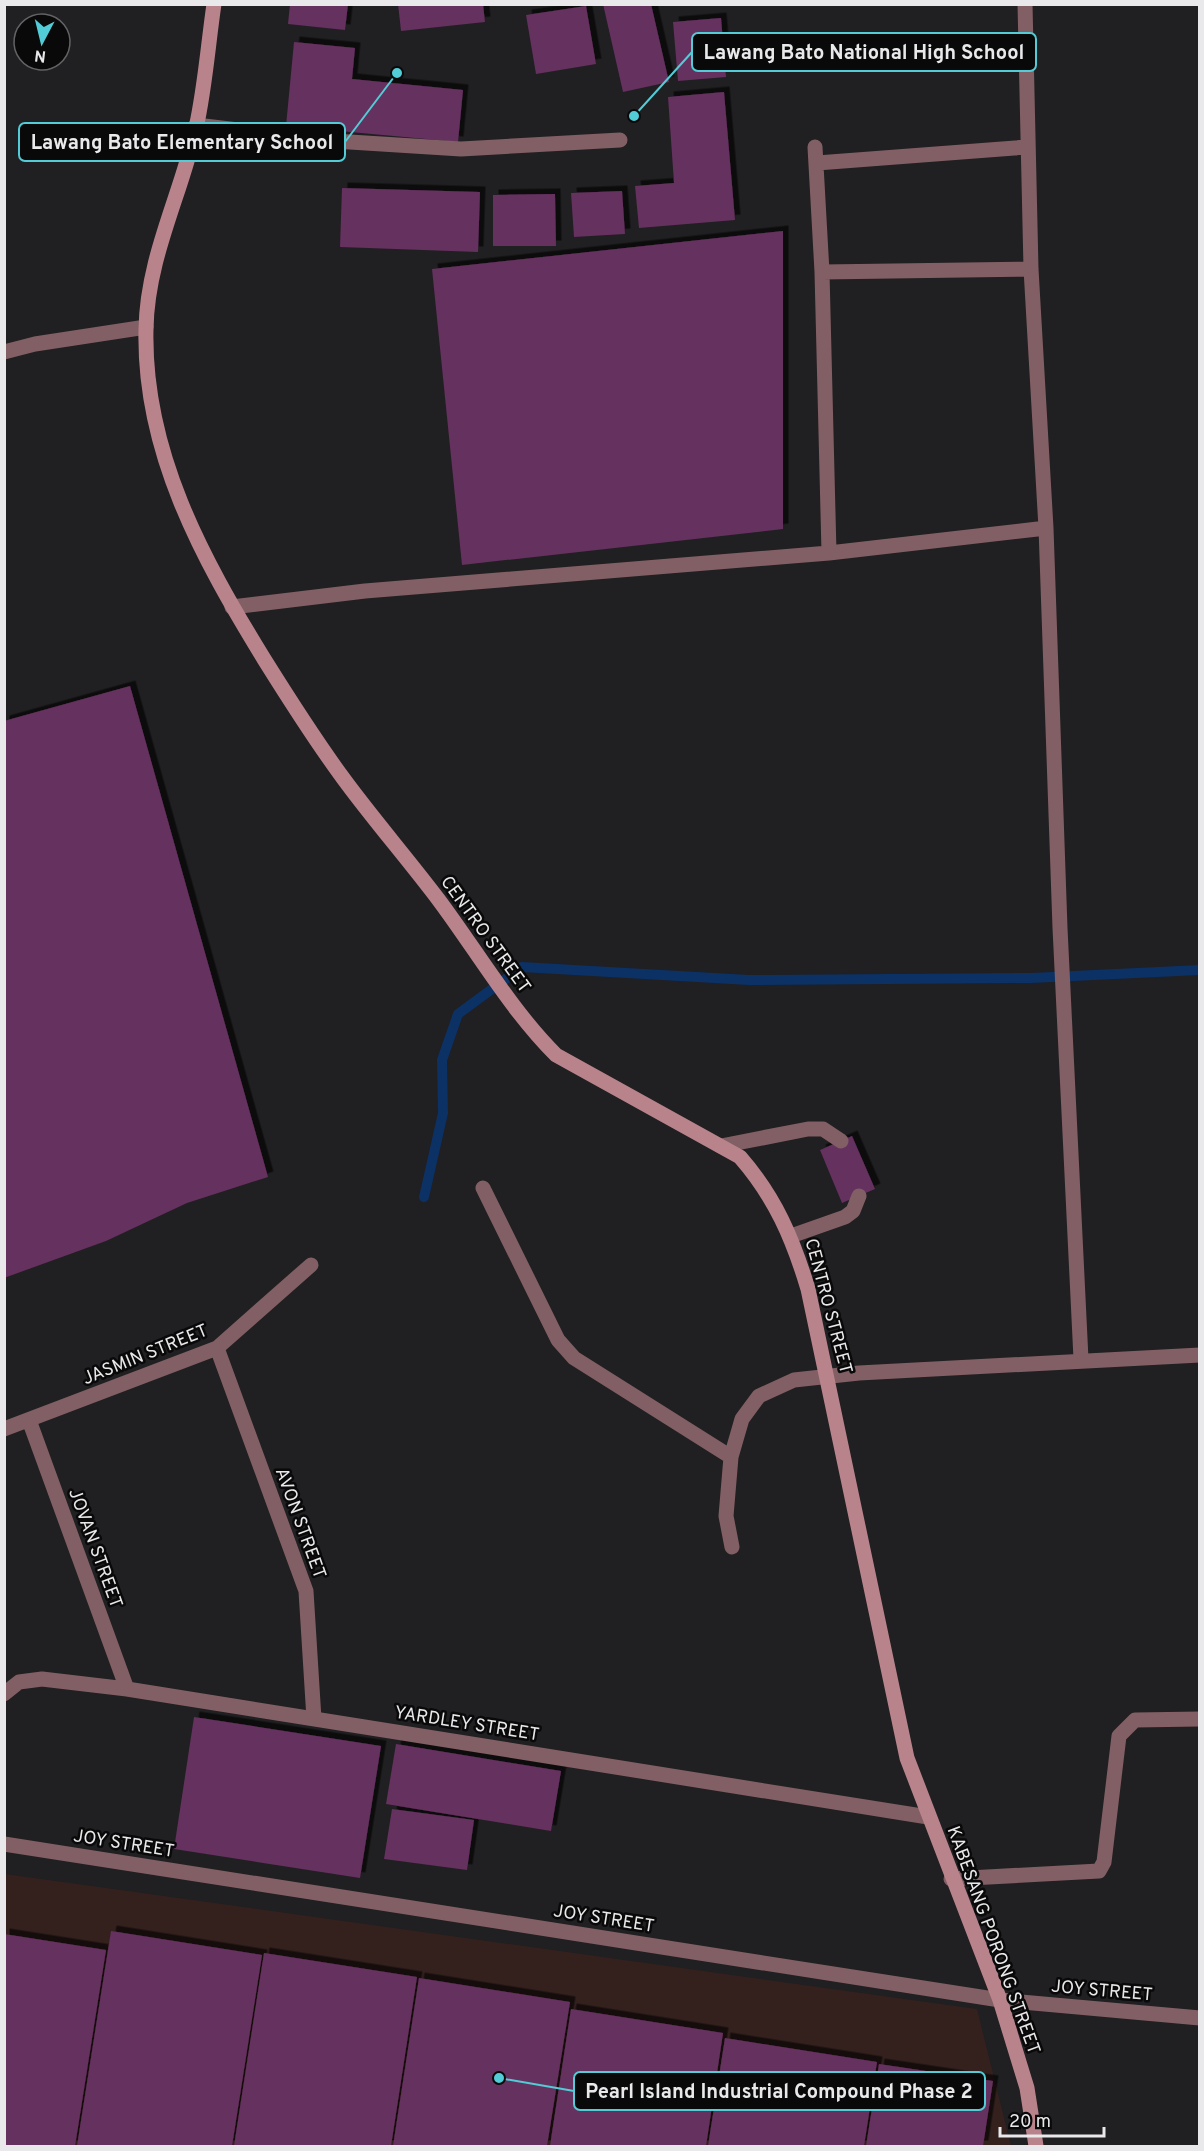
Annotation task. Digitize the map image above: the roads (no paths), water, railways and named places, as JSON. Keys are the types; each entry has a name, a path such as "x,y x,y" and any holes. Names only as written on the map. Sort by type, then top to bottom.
{"main road":[{"name":"CENTRO STREET","path":"214,4 196,124 159,247 146,327 147,368 156,429 174,489 199,548 232,607 342,776 439,900 531,1031 556,1055 740,1157 759,1178 777,1206 791,1236 808,1289 828,1375 907,1758 927,1817"},
{"name":"KABESANG PORONG STREET","path":"927,1817 1000,2000 1027,2088 1036,2146"}],"street":[{"path":"1025,4 1031,269 1046,528 1060,928 1066,1009 1081,1359"},
{"path":"196,124 334,141 461,149 620,140"},
{"path":"815,147 822,273 829,553"},
{"path":"817,163 1027,147"},
{"path":"822,273 1031,269"},
{"path":"4,352 35,344 146,327"},
{"path":"232,607 365,591 829,553 1046,528"},
{"path":"721,1146 808,1129 823,1129 841,1141"},
{"path":"483,1188 553,1331 574,1358 731,1457"},
{"path":"791,1236 845,1217 853,1211 859,1196"},
{"name":"JASMIN STREET","path":"4,1429 217,1348 311,1265"},
{"name":"AVON STREET","path":"217,1348 306,1592 314,1719"},
{"path":"732,1547 726,1516 731,1457 742,1419 759,1395 794,1380 828,1375 1081,1359 1200,1355"},
{"name":"JOVAN STREET","path":"29,1420 127,1689"},
{"name":"YARDLEY STREET","path":"4,1694 19,1682 42,1679 127,1689 927,1817"},
{"path":"951,1879 1099,1870 1104,1862 1119,1736 1135,1720 1200,1719"},
{"name":"JOY STREET","path":"4,1844 1000,2000 1200,2018"}],"waterway":[{"path":"424,1197 443,1113 442,1060 458,1014 522,967 749,980 1031,978 1200,970"}],"place":[{"name":"Lawang Bato Elementary School","path":"397,73"},
{"name":"Lawang Bato National High School","path":"634,116"},
{"name":"Pearl Island Industrial Compound Phase 2","path":"499,2078"}]}
